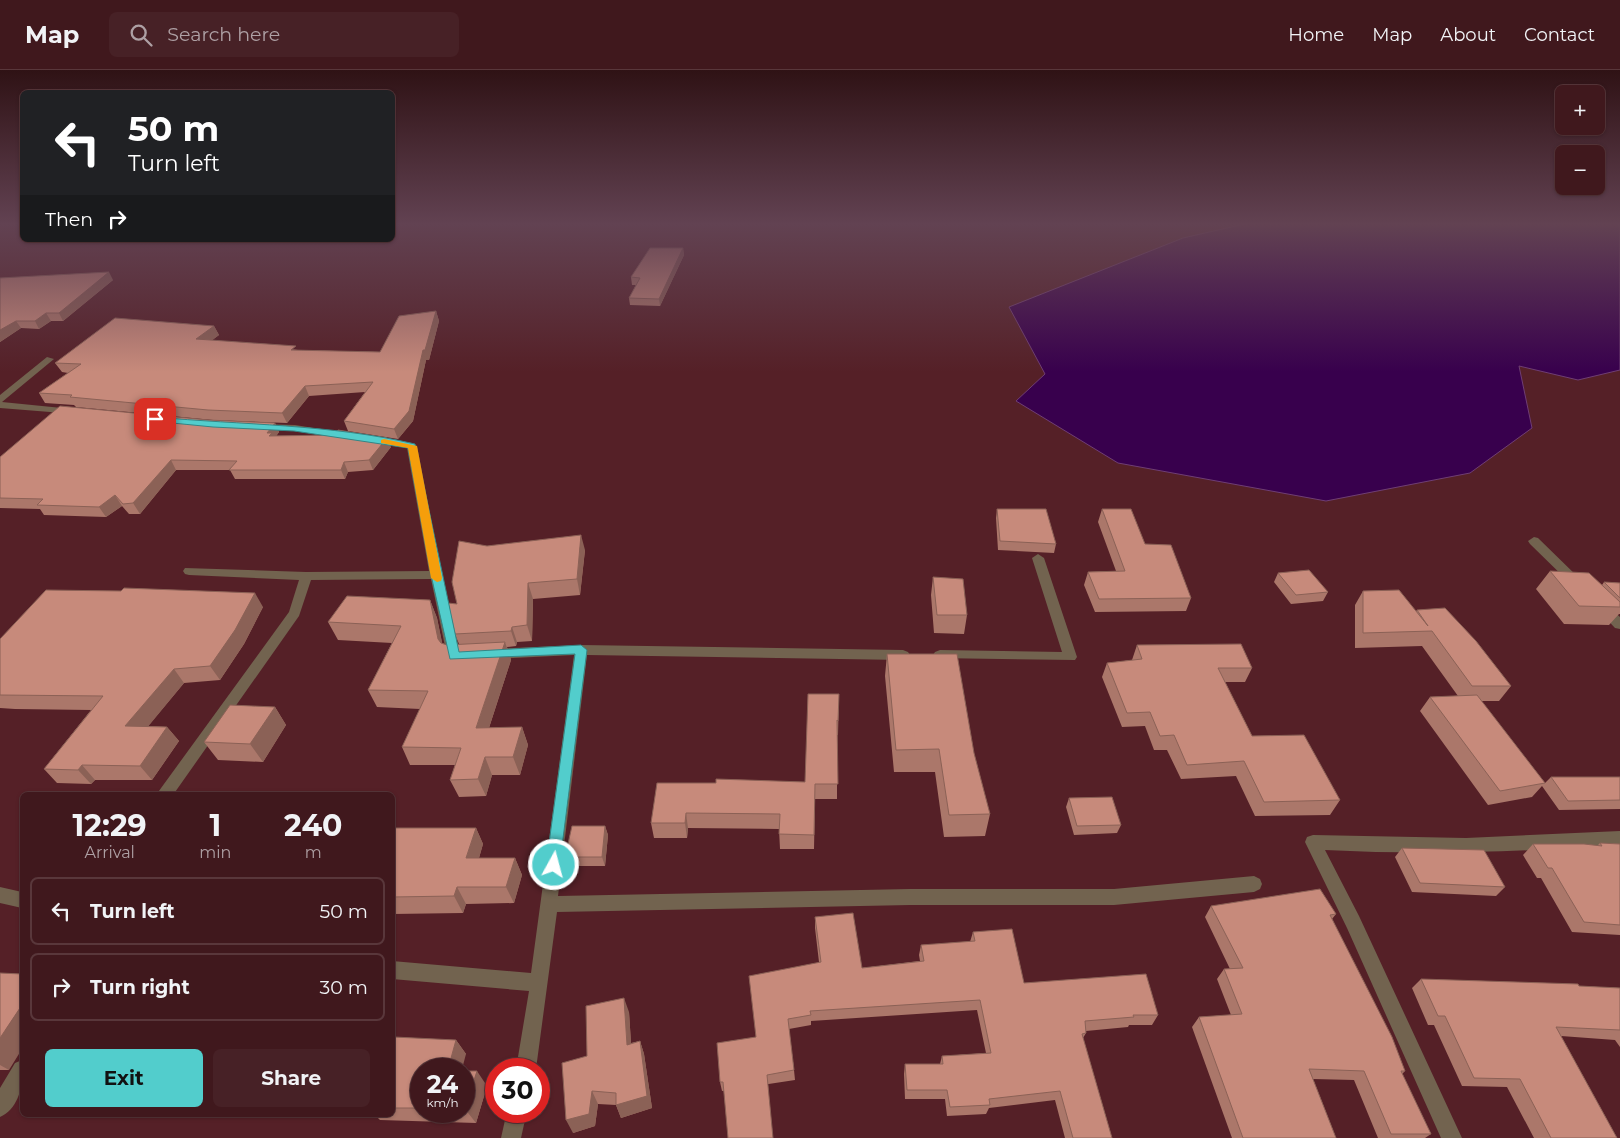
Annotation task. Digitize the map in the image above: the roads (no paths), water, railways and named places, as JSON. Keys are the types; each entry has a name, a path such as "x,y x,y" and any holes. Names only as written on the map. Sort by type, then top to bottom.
{"street":[{"path":"0,400 50,359"},
{"path":"0,405 87,413"},
{"path":"249,426 294,428 412,446 436,575 454,656 581,650 1070,657 1038,558"},
{"path":"1534,541 1620,625"},
{"path":"188,572 306,576 436,575"},
{"path":"166,792 295,613 306,576"},
{"path":"528,1058 540,983 581,650"},
{"path":"1452,1138 1353,922 1313,842 1362,845 1540,844 1620,838"},
{"path":"549,904 910,897 1114,896 1254,884"},
{"path":"0,895 20,900"},
{"path":"395,970 540,983"},
{"path":"0,1107 20,1073"},
{"path":"511,1138 514,1123"}]}
